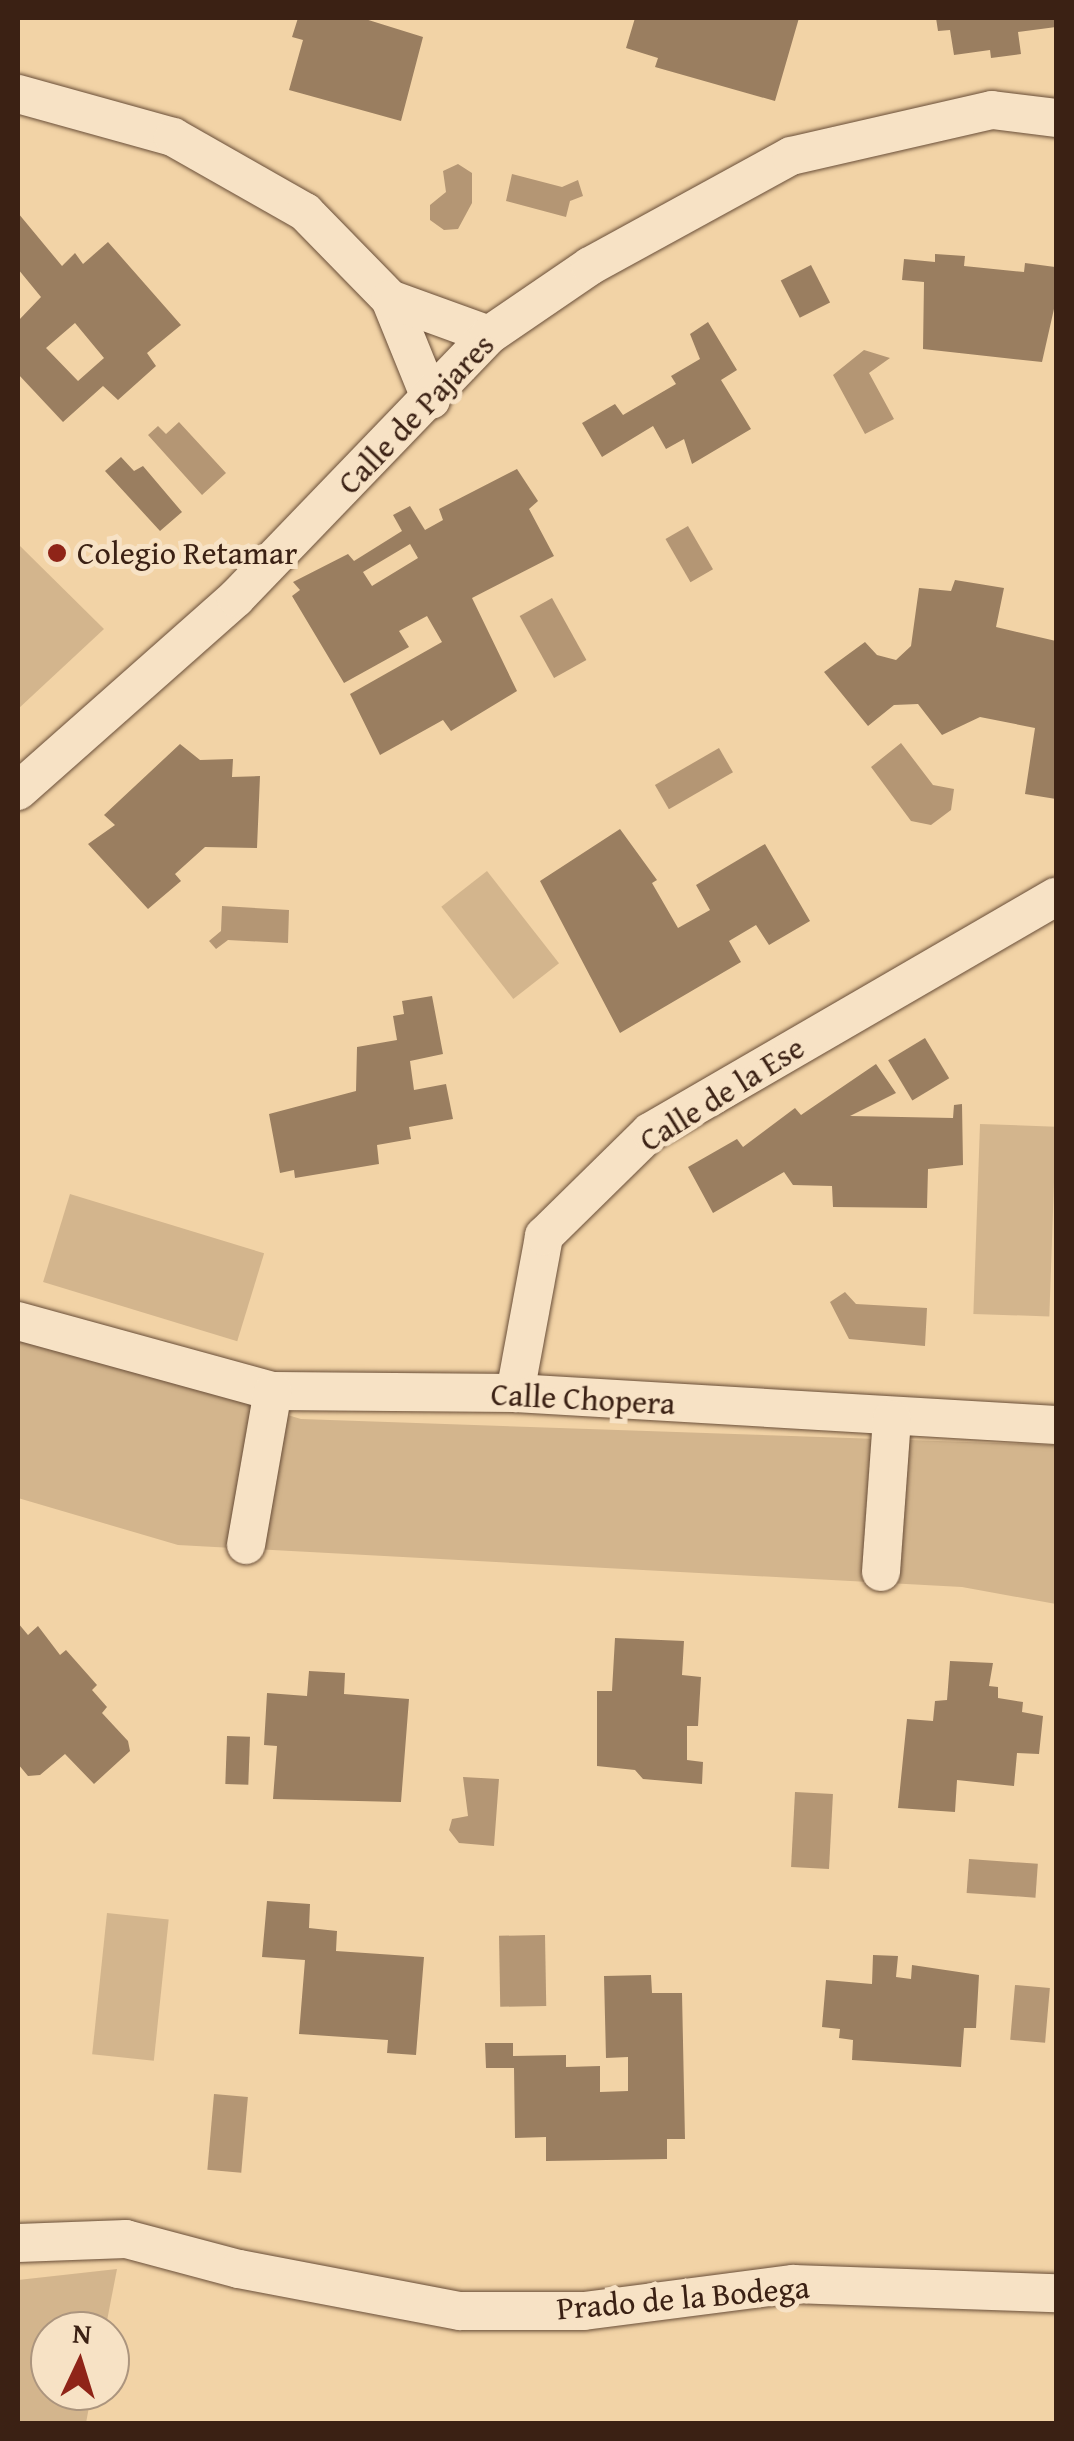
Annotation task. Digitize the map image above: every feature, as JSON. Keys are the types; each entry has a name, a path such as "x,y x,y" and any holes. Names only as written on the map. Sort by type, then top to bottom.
{"street":[{"path":"18,94 173,137 306,212 390,300 431,400"},
{"name":"Calle de Pajares","path":"18,790 236,598 431,400 489,335 590,266 791,156 992,110 1056,118"},
{"path":"390,300 489,335"},
{"name":"Calle de la Ese","path":"515,1392 544,1236 650,1132 1056,898"},
{"name":"Calle Chopera","path":"18,1321 273,1392 515,1392 892,1419 1056,1425"},
{"path":"246,1545 273,1392"},
{"path":"881,1572 892,1419"},
{"name":"Prado de la Bodega","path":"18,2243 126,2239 239,2269 460,2311 584,2311 793,2284 1056,2294"}],"shaded area":[{"path":"458,164 472,173 472,203 458,229 444,230 430,220 430,205 446,192 443,171"},
{"path":"512,174 562,187 578,180 583,196 570,201 566,217 506,201"},
{"path":"864,350 890,358 869,373 894,419 865,434 833,375"},
{"path":"179,422 226,473 202,495 148,435 158,426 166,434"},
{"path":"688,526 713,569 690,582 665,539"},
{"path":"18,544 104,629 18,709"},
{"path":"552,598 586,660 554,678 520,616"},
{"path":"901,743 933,785 954,789 951,810 931,825 911,821 871,767"},
{"path":"719,748 733,772 669,809 655,785"},
{"path":"487,871 559,963 513,999 441,907"},
{"path":"222,906 289,910 288,943 228,940 216,949 209,941 221,931"},
{"path":"980,1124 1056,1127 1049,1317 973,1314"},
{"path":"70,1194 264,1253 237,1341 43,1282"},
{"path":"845,1292 856,1304 927,1308 925,1346 849,1339 830,1302"},
{"path":"18,1334 301,1419 1056,1445 1056,1604 962,1587 178,1545 18,1498"},
{"path":"463,1777 499,1779 494,1846 459,1843 449,1830 452,1819 468,1816"},
{"path":"795,1792 833,1794 829,1869 791,1867"},
{"path":"969,1859 1038,1864 1035,1898 967,1893"},
{"path":"107,1913 169,1919 154,2061 92,2054"},
{"path":"545,1935 546,2006 500,2007 499,1936"},
{"path":"1015,1985 1050,1988 1045,2043 1010,2040"},
{"path":"214,2094 248,2097 241,2173 207,2170"},
{"path":"117,2269 109,2311 30,2311 30,2411 88,2411 86,2423 18,2423 18,2280"}],"building":[{"path":"298,18 362,18 423,37 401,121 289,90 303,40 292,37"},
{"path":"635,18 799,18 775,101 655,67 658,58 626,48"},
{"path":"936,18 1056,18 1056,27 1018,32 1021,54 991,58 990,50 954,55 950,30 938,31"},
{"path":"18,213 62,266 75,253 83,264 108,242 181,325 147,353 156,366 118,400 103,386 63,422 18,374 18,321 41,297 18,269","holes":["75,323 104,358 78,381 46,348"]},
{"path":"935,254 965,256 964,266 1024,272 1025,263 1055,267 1056,300 1042,362 923,349 924,282 902,280 904,259 935,262"},
{"path":"811,265 830,302 800,318 781,280"},
{"path":"708,322 737,370 721,380 751,429 692,464 684,439 666,449 653,426 602,457 582,423 615,404 623,415 676,384 671,376 700,359 690,334"},
{"path":"121,457 134,471 143,466 182,512 160,531 105,471"},
{"path":"517,469 538,501 529,509 554,556 472,598 517,691 451,731 443,720 380,755 350,694 442,642 427,616 399,631 409,647 344,683 292,596 300,590 293,582 348,554 354,561 402,531 393,515 410,506 425,530 443,520 439,509","holes":["410,544 418,558 372,586 363,572"]},
{"path":"955,580 1004,588 996,627 1056,641 1056,799 1025,794 1035,728 980,717 942,735 918,704 894,705 868,726 824,672 865,642 877,655 896,660 911,646 919,588 951,591"},
{"path":"180,744 200,760 233,759 232,777 260,776 257,848 205,847 175,874 181,881 148,909 88,844 115,825 104,815"},
{"path":"620,829 657,880 652,883 678,928 710,910 696,885 765,844 810,921 769,945 756,925 729,941 741,962 620,1033 540,881"},
{"path":"432,996 443,1054 410,1061 414,1090 446,1084 453,1119 409,1127 411,1139 377,1145 379,1164 295,1178 294,1170 280,1173 269,1114 356,1091 357,1047 397,1040 393,1016 404,1014 402,1001"},
{"path":"925,1038 949,1078 912,1100 888,1060"},
{"path":"876,1064 896,1093 850,1116 953,1118 954,1105 962,1104 963,1165 928,1169 927,1208 833,1207 832,1186 793,1185 784,1172 713,1213 688,1167 737,1139 743,1147 795,1108 801,1115"},
{"path":"18,1623 28,1635 38,1626 60,1655 66,1650 97,1685 92,1690 107,1707 102,1713 128,1741 130,1751 94,1784 65,1754 40,1775 28,1776 18,1764"},
{"path":"615,1638 684,1641 682,1675 701,1677 698,1726 687,1726 687,1760 703,1762 702,1784 643,1779 635,1770 597,1766 597,1691 612,1691"},
{"path":"950,1661 993,1663 989,1686 998,1687 998,1698 1023,1702 1022,1712 1043,1716 1039,1754 1017,1753 1014,1786 957,1780 955,1812 898,1808 907,1719 933,1721 935,1701 947,1700"},
{"path":"309,1671 345,1673 344,1694 409,1699 401,1802 273,1799 277,1746 264,1745 267,1693 307,1696"},
{"path":"227,1736 250,1737 248,1785 225,1784"},
{"path":"267,1901 310,1904 309,1928 337,1931 336,1951 424,1957 416,2055 387,2053 388,2040 299,2034 305,1960 262,1957"},
{"path":"873,1955 898,1956 896,1977 911,1979 912,1965 979,1975 976,2028 964,2028 961,2067 852,2060 853,2040 839,2038 840,2029 822,2027 826,1980 872,1984"},
{"path":"651,1975 652,1993 682,1993 685,2139 667,2139 667,2159 546,2161 546,2137 515,2138 514,2068 486,2068 485,2043 513,2043 513,2056 566,2055 566,2067 600,2066 600,2092 628,2091 628,2057 606,2058 604,1976"}],"place":[{"name":"Colegio Retamar","path":"57,553"}]}
